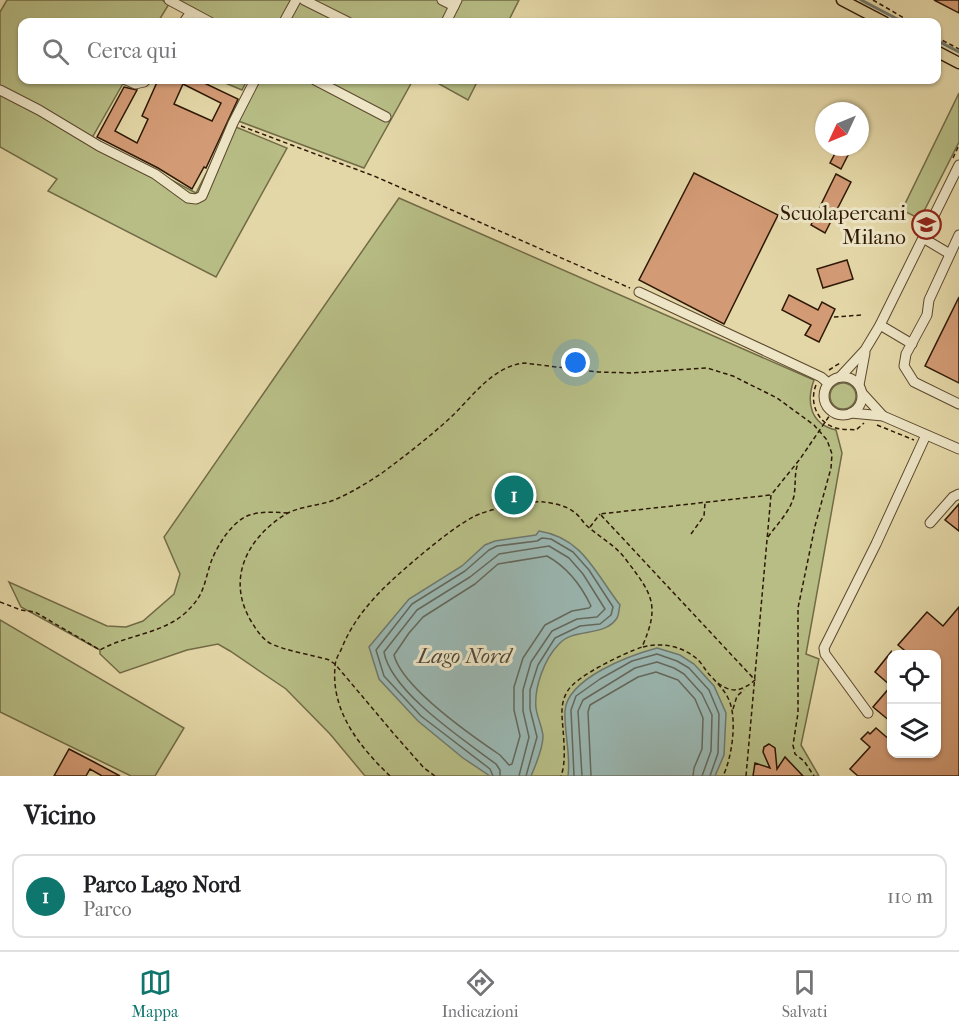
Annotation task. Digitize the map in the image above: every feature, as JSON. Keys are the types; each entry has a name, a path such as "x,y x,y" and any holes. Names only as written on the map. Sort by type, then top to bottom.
{"main road":[{"path":"842,0 876,18"},
{"path":"941,54 959,63"}],"street":[{"path":"169,0 202,18"},
{"path":"286,18 296,0"},
{"path":"304,0 340,18"},
{"path":"442,0 456,3 448,18"},
{"path":"187,18 191,12"},
{"path":"0,90 99,146 155,174 188,198 196,199 202,196 233,123 253,84"},
{"path":"323,84 386,117"},
{"path":"840,377 865,350 880,325 956,168"},
{"path":"959,235 929,300 927,315 906,354 904,366 914,382 959,404"},
{"path":"923,238 950,254"},
{"path":"639,292 825,380 840,377 853,380 877,418"},
{"path":"880,325 912,344"},
{"path":"851,413 860,404 865,350"},
{"path":"825,380 824,399 826,406 832,412 840,415 851,413 877,418 924,439 959,449"},
{"path":"868,713 825,654 824,648 876,544 924,439"},
{"path":"930,523 953,496 959,494"}],"path":[{"path":"873,0 904,18"},
{"path":"941,40 959,49"},
{"path":"233,123 374,176 639,292"},
{"path":"956,168 959,146"},
{"path":"834,317 862,315"},
{"path":"844,360 813,393 812,400 819,416 826,423 836,428 856,430 868,421 877,418 924,439"},
{"path":"0,602 21,610 35,612 100,650 153,630 183,615 203,592 211,562 222,538 247,516 274,512 288,513 333,500 378,476 449,419 501,370 524,363 598,372 632,373 707,368 733,376 777,398 820,431 831,446 832,454 798,608 798,712 793,745 795,754 804,761 814,776"},
{"path":"746,776 771,495 800,459 832,412"},
{"path":"768,537 788,510 794,496 795,472 800,459"},
{"path":"589,527 600,514 771,495"},
{"path":"390,776 363,749 345,719 334,684 335,664 345,639 370,601 391,580 441,539 475,515 497,508 542,501 572,510 620,552 646,590 654,609 652,625 642,647"},
{"path":"691,534 704,516 705,502"},
{"path":"288,513 267,529 255,542 244,560 238,587 244,610 258,633 268,642 278,647 329,660 335,664 416,760 435,776"},
{"path":"600,514 755,680"},
{"path":"561,776 564,744 561,709 567,691 576,682 606,663 642,647 657,644 681,649 698,659 729,699 732,710"},
{"path":"723,776 730,756 732,710 737,696 755,680"},
{"path":"718,683 734,691 744,689"}],"green space":[{"path":"7,0 162,0 169,4 160,18 18,18 18,84 123,84 92,138 196,193 231,125 287,148 216,277 48,191 57,179 0,147 0,12"},
{"path":"175,0 519,0 510,18 209,18"},
{"path":"228,84 245,84 242,90"},
{"path":"250,84 411,84 364,168 233,119"},
{"path":"439,84 476,84 468,100"},
{"path":"959,93 959,142 920,219 902,210"},
{"path":"399,198 814,380 810,396 812,411 820,423 836,430 842,453 806,654 819,659 801,745 819,776 365,776 330,734 286,689 218,644 187,650 120,673 100,654 100,650 21,607 9,582 107,626 126,627 143,621 174,594 180,574 164,537"},
{"path":"843,383 853,386 856,396 853,406 843,409 833,406 830,396 833,386"},
{"path":"0,620 184,728 155,776 131,776 0,712"}],"water":[{"name":"Lago Nord","path":"539,531 567,541 587,559 620,605 619,613 617,618 605,628 565,639 549,658 541,674 537,692 536,708 543,741 531,776 490,776 463,758 418,721 379,679 369,647 409,599 462,566 485,545 495,541 536,535"},
{"path":"657,648 680,655 694,664 714,686 726,713 724,755 715,776 568,776 565,711 568,699 588,678 617,662"}],"building":[{"path":"934,0 959,0 959,13"},
{"path":"156,84 183,84 206,84 238,99 206,168 204,167 192,189 158,168 97,137 124,87 137,90 115,131 137,143 148,119 142,116","holes":["183,84 221,103 212,121 174,104"]},
{"path":"834,156 848,156 841,169 830,163"},
{"path":"694,173 778,215 724,324 639,280"},
{"path":"836,174 851,182 825,233 811,225"},
{"path":"847,260 853,279 823,288 817,269"},
{"path":"789,295 818,310 822,302 835,309 819,342 805,335 811,325 782,310"},
{"path":"959,297 959,383 925,366"},
{"path":"959,504 959,531 945,520"},
{"path":"959,607 959,776 858,776 850,769 870,747 861,739 876,728 887,738 887,758 941,758 941,650 904,650 898,645 927,612 943,626"},
{"path":"887,657 887,682 875,672"},
{"path":"887,691 887,719 873,707"},
{"path":"769,744 775,748 777,769 785,757 803,776 753,776 755,763 770,768 763,752 764,747"},
{"path":"69,749 120,776 102,776 90,769 86,776 54,776"}],"waterway":[{"path":"861,0 895,18"},
{"path":"941,43 959,52"}],"place":[{"name":"Scuolapercani Milano","path":"927,225"},
{"name":"Parco Lago Nord","path":"514,495"}]}
